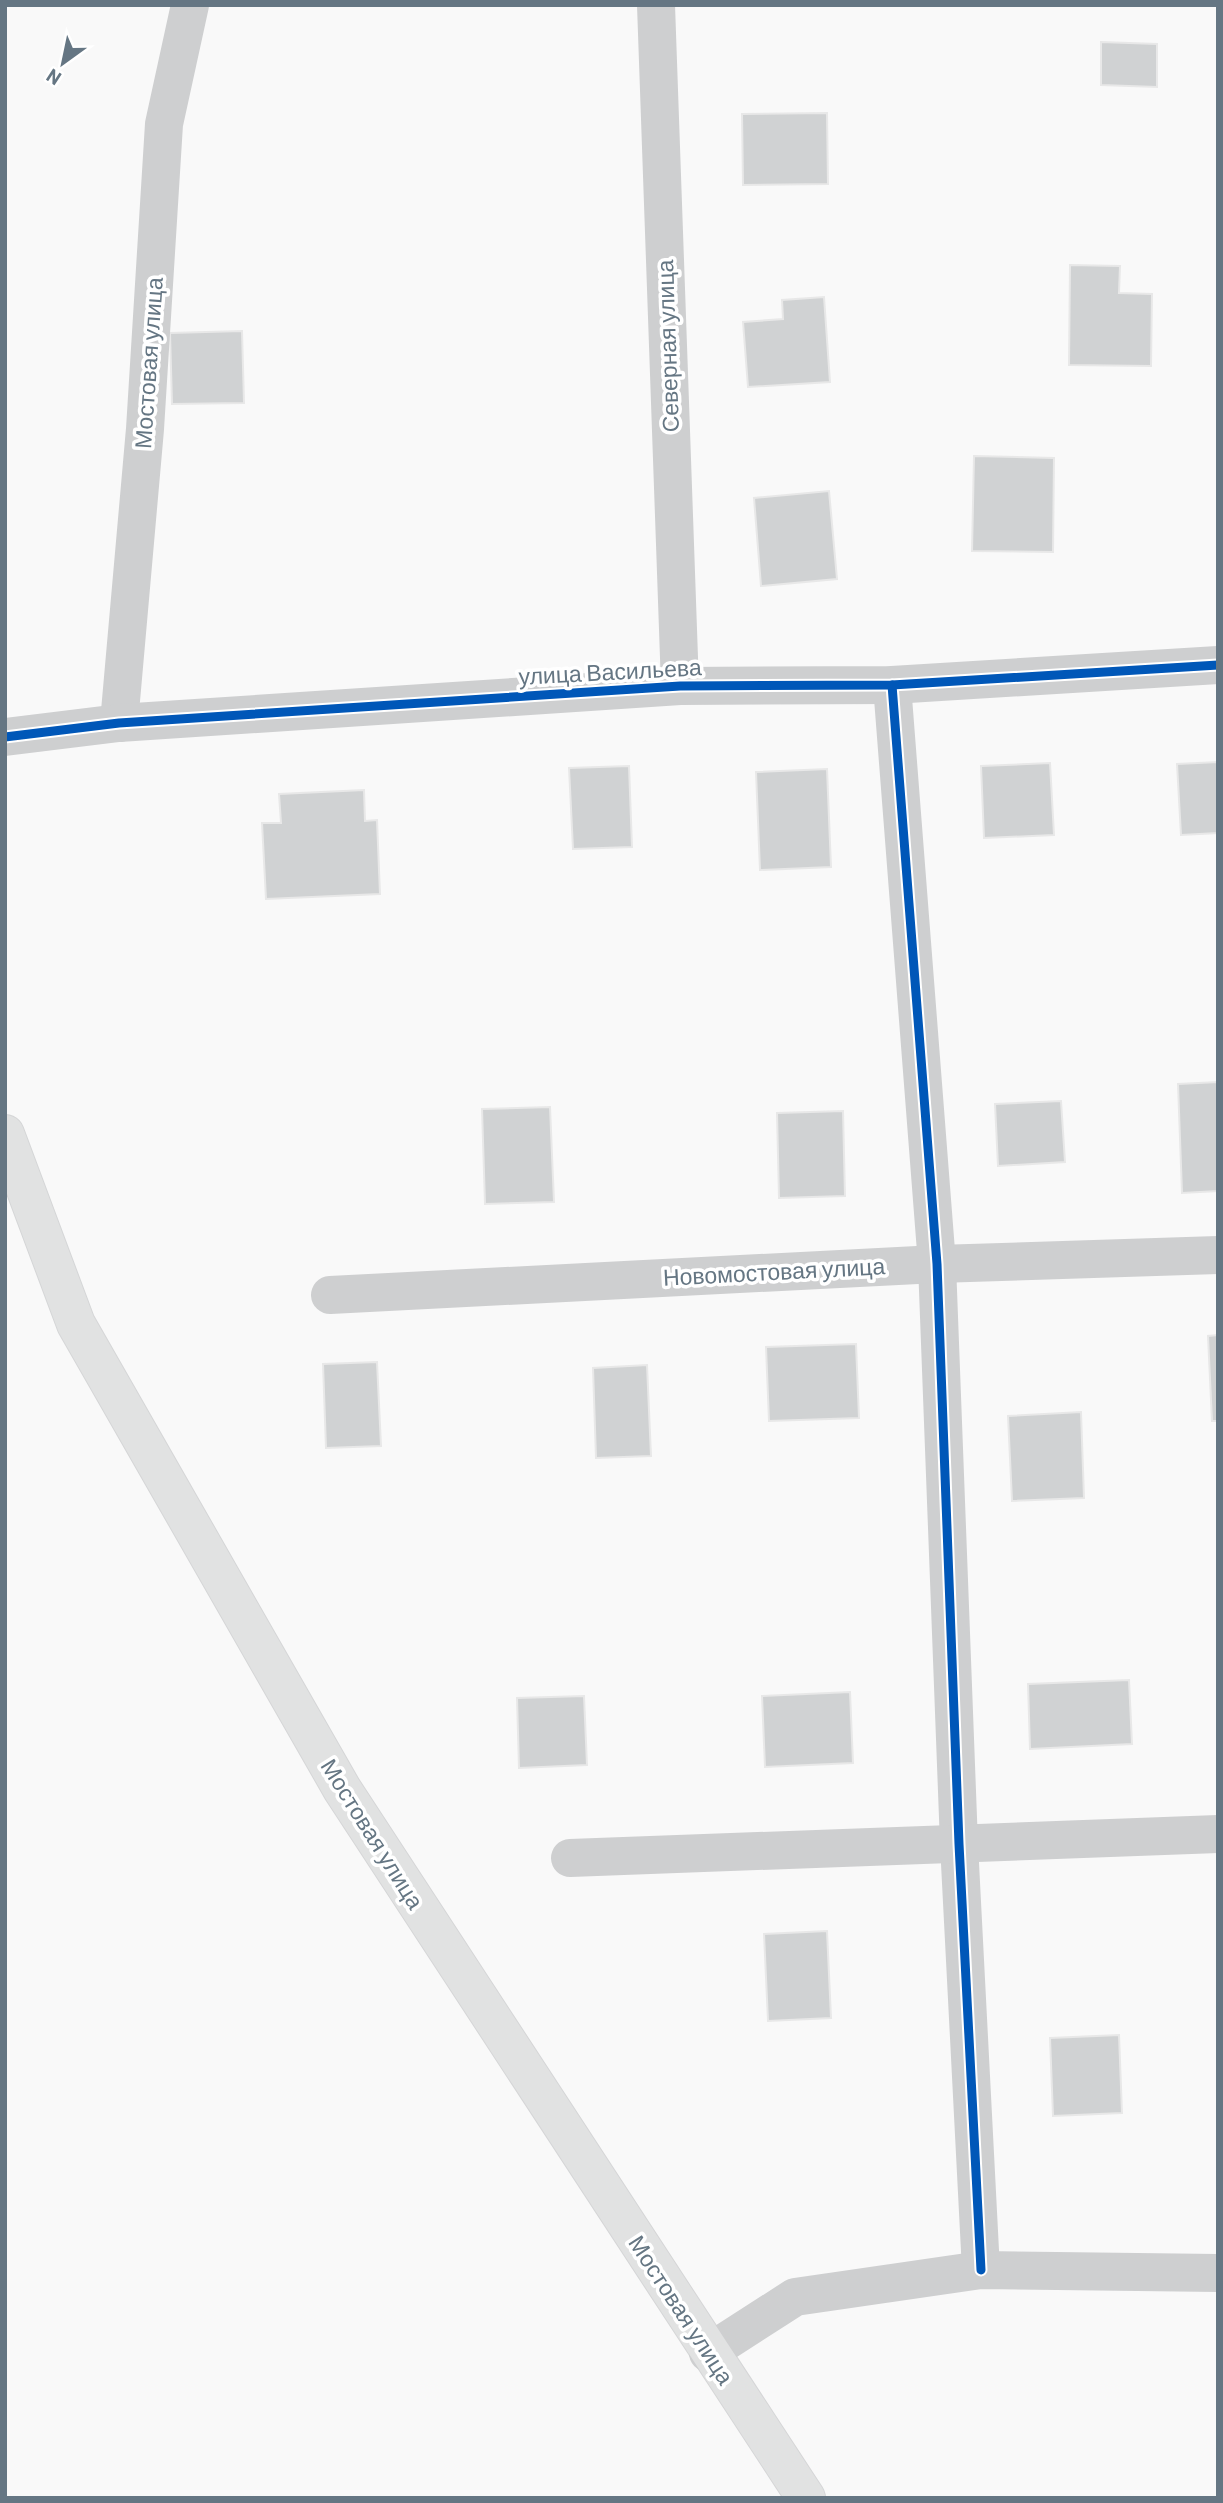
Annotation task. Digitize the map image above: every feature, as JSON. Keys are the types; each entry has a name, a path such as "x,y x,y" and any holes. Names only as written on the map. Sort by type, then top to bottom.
{"main road":[{"name":"Мостовая улица","path":"5,1134 76,1324 342,1789 708,2353 806,2498"}],"street":[{"name":"Мостовая улица","path":"119,723 145,429 164,124 190,5"},
{"name":"Северная улица","path":"656,5 680,686"},
{"name":"улица Васильева","path":"5,737 119,723 680,686 892,685 1218,665"},
{"path":"892,685 937,1264 959,1844 981,2270"},
{"name":"Новомостовая улица","path":"330,1295 937,1264 1218,1255"},
{"path":"570,1858 1218,1834"},
{"path":"708,2353 794,2297 981,2270 1218,2273"}],"building":[{"path":"1101,42 1157,44 1157,87 1101,85"},
{"path":"827,113 828,184 743,185 742,114"},
{"path":"1070,265 1120,266 1119,293 1152,294 1151,366 1069,365"},
{"path":"824,297 830,382 748,387 743,322 783,319 782,300"},
{"path":"242,331 244,403 172,404 170,333"},
{"path":"974,456 1054,458 1053,552 972,551"},
{"path":"829,491 837,579 761,586 754,498"},
{"path":"1218,762 1218,833 1181,835 1177,764"},
{"path":"1050,763 1054,835 984,838 981,766"},
{"path":"629,766 632,847 573,849 569,768"},
{"path":"827,769 831,867 760,870 756,772"},
{"path":"364,790 365,821 377,820 380,894 266,899 262,823 281,823 279,794"},
{"path":"1218,1082 1218,1191 1182,1193 1178,1084"},
{"path":"1061,1101 1065,1162 998,1166 995,1104"},
{"path":"550,1107 554,1202 485,1204 482,1109"},
{"path":"843,1111 845,1196 779,1198 777,1113"},
{"path":"1218,1335 1218,1421 1212,1421 1208,1336"},
{"path":"856,1344 859,1418 769,1421 766,1347"},
{"path":"377,1362 381,1446 326,1448 323,1364"},
{"path":"647,1365 651,1456 596,1458 593,1368"},
{"path":"1081,1412 1084,1498 1012,1501 1008,1416"},
{"path":"1129,1680 1132,1744 1030,1749 1028,1684"},
{"path":"850,1692 853,1763 765,1767 762,1696"},
{"path":"584,1696 587,1765 519,1768 517,1698"},
{"path":"827,1931 831,2018 768,2021 764,1934"},
{"path":"1119,2035 1122,2113 1053,2116 1050,2038"}],"cycle path":[{"path":"5,737 119,723 680,686 892,685 1218,665"},
{"path":"892,685 937,1264 959,1844 981,2270"}]}
